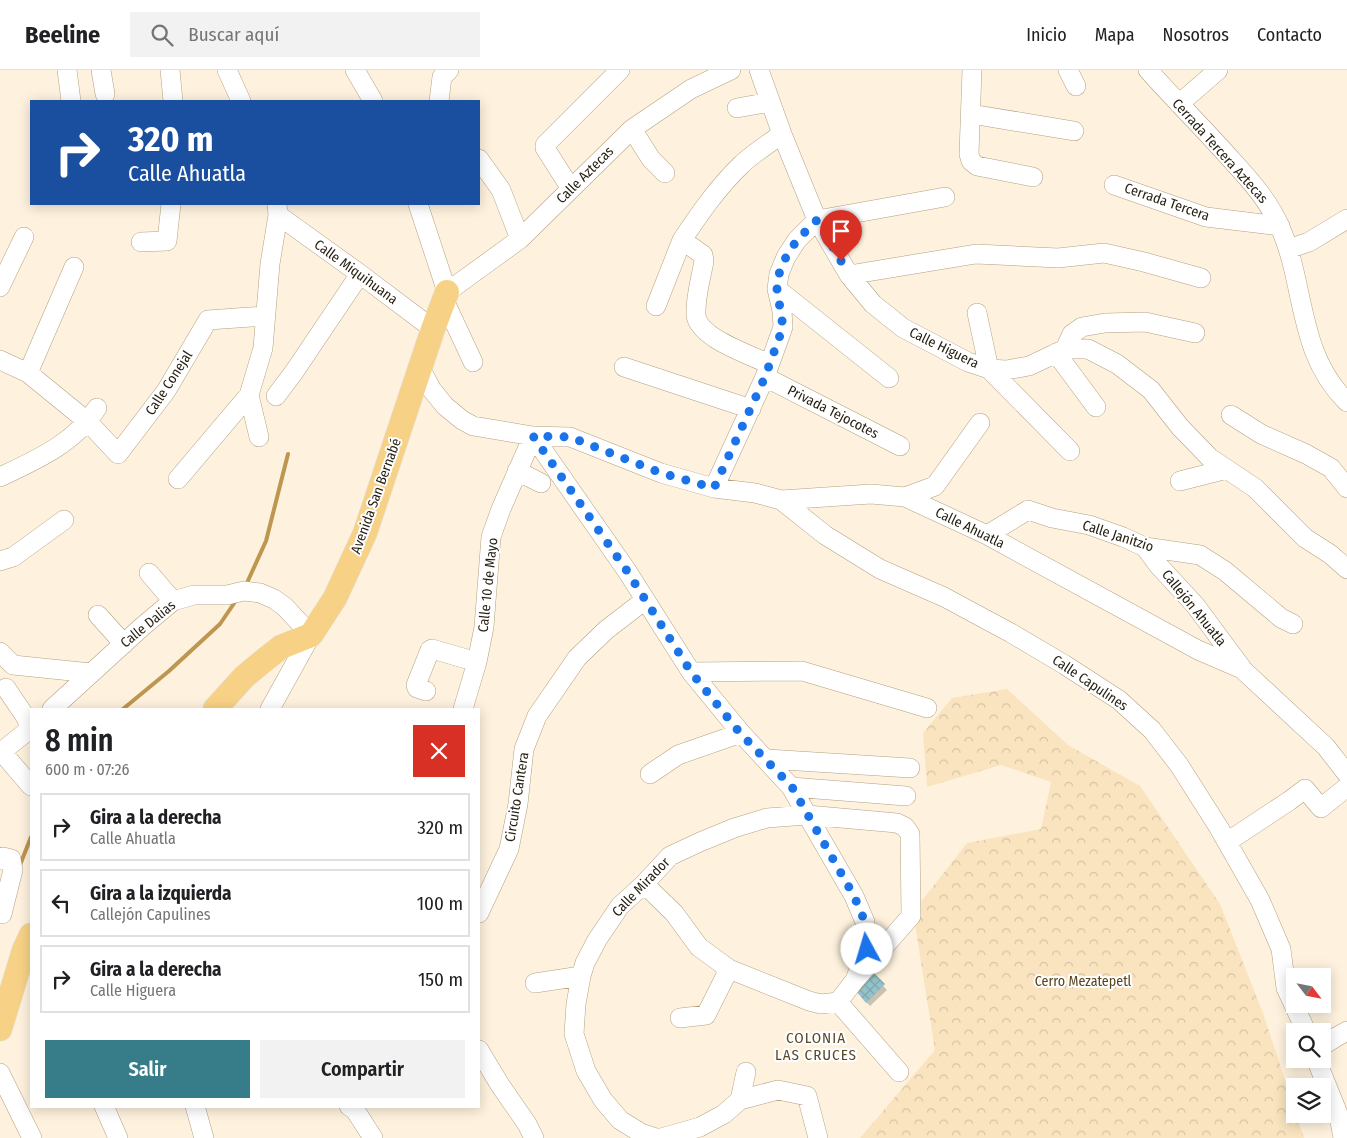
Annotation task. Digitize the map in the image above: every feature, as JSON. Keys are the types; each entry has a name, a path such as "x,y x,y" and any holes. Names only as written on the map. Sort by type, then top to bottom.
{"main road":[{"name":"Avenida San Bernabé","path":"311,635 335,598 365,533 445,296"},
{"path":"217,708 244,677 281,647 311,635"},
{"path":"0,1029 24,950 30,938"}],"street":[{"path":"67,70 71,100"},
{"path":"101,70 105,94"},
{"path":"170,70 173,100"},
{"path":"227,70 241,100"},
{"path":"356,70 372,100"},
{"path":"439,100 442,77 449,70"},
{"path":"571,189 545,148 545,145 620,70"},
{"name":"Calle Aztecas","path":"445,296 520,239 632,129 691,89 731,70"},
{"name":"Calle Higuera","path":"759,70 782,134 817,220 849,275 873,304 904,328 968,362 989,369 1006,370 1029,366 1061,351 1088,349 1117,364 1151,390 1180,427 1210,458 1255,488 1305,538 1330,554 1347,569"},
{"path":"972,70 969,154 971,161 977,166 1033,177"},
{"name":"Cerrada Tercera Aztecas","path":"1148,70 1263,196 1280,226 1288,249 1304,317 1318,363 1335,390 1347,402"},
{"path":"1178,104 1218,70"},
{"path":"737,108 770,102"},
{"path":"971,114 1074,131"},
{"path":"632,129 651,159 665,173"},
{"path":"656,306 682,240 707,203 742,164 782,134"},
{"path":"480,160 500,190 520,239"},
{"name":"Cerrada Tercera","path":"1114,185 1206,218 1280,226"},
{"path":"714,488 751,409 783,327 777,289 779,274 786,257 797,240 817,220 945,197"},
{"path":"141,242 167,241 170,205"},
{"path":"418,205 445,296 473,362"},
{"path":"178,479 250,395 263,348 270,264 278,210"},
{"name":"Calle Miquihuana","path":"278,210 433,329"},
{"path":"1288,249 1309,242 1347,219"},
{"path":"0,287 24,237"},
{"name":"Privada Tejocotes","path":"682,240 702,255 704,261 696,316 700,327 767,370 900,446"},
{"path":"849,275 976,254 1058,258 1104,254 1144,262 1201,278"},
{"path":"28,372 74,267"},
{"path":"276,396 360,274"},
{"path":"777,289 889,378"},
{"path":"977,313 989,369 1070,451"},
{"name":"Calle Conejal","path":"93,415 118,454 166,391 208,320 265,316"},
{"path":"1096,408 1061,351 1072,334 1082,327 1105,323 1145,322 1195,333"},
{"path":"0,360 28,372 93,415 45,456 0,477"},
{"path":"624,367 751,409"},
{"name":"Calle Ahuatla","path":"420,368 432,390 444,406 462,420 486,430 533,436 570,437 661,473 714,488 755,493 781,500 871,494 905,496 987,535 1183,642 1242,669 1326,747 1347,774"},
{"path":"250,395 259,437"},
{"path":"1231,415 1261,434 1306,454 1331,468 1347,488"},
{"path":"905,496 935,486 980,423"},
{"path":"533,436 627,571 691,672 740,733 792,787 854,896 865,922 867,949 855,980 838,1002 821,1004 809,1001 729,968 699,948 674,913 644,884"},
{"name":"Calle 10 de Mayo","path":"463,708 477,662 484,627 491,537 501,509 533,436"},
{"path":"1180,481 1227,469"},
{"path":"517,471 542,484"},
{"name":"Calle Capulines","path":"781,500 825,535 880,569 944,597 1065,665 1119,700 1152,730 1173,758 1227,842 1260,900 1281,949 1286,988 1302,1023"},
{"name":"Calle Janitzio","path":"987,535 1028,510 1052,518 1090,525 1123,536 1145,547 1200,555 1225,571 1281,618 1294,624"},
{"path":"0,561 13,558 64,520"},
{"name":"Callejón Ahuatla","path":"1145,547 1159,566 1195,605 1242,669"},
{"path":"150,573 173,601"},
{"name":"Calle Dalias","path":"53,708 173,601 194,595 260,593 274,599 285,607 311,635"},
{"name":"Circuito Cantera","path":"480,911 509,849 518,804 524,749 537,716 576,658 606,630 645,600"},
{"path":"98,615 124,644"},
{"path":"271,708 311,635"},
{"path":"426,691 417,688 416,685 430,650 477,662"},
{"path":"0,652 14,665 91,673"},
{"path":"691,672 802,671 927,708"},
{"path":"6,688 27,719 30,729 1,752 30,785"},
{"path":"650,774 678,755 740,733"},
{"path":"767,759 910,768"},
{"path":"792,787 906,796"},
{"path":"1227,842 1305,789 1322,808 1347,787"},
{"name":"Calle Mirador","path":"656,1138 641,1133 620,1120 603,1100 586,1071 574,1034 576,1004 581,976 597,940 620,906 670,856 734,828 768,818 807,815 897,824 905,827 910,834 911,916 855,980"},
{"path":"0,860 3,857 11,859 13,870 3,909"},
{"path":"680,1018 706,1015 729,968"},
{"path":"535,983 581,976"},
{"path":"838,1002 899,1072"},
{"path":"1331,1040 1347,1032"},
{"path":"480,1052 534,1138"},
{"path":"1320,1068 1339,1116 1343,1138"},
{"path":"740,1100 746,1072"},
{"path":"0,1073 32,1138"},
{"path":"661,1138 700,1127 724,1114 740,1100 778,1090 807,1096 818,1138"},
{"path":"105,1108 118,1138"},
{"path":"196,1108 204,1138"},
{"path":"352,1108 374,1138"}],"green space":[{"name":"Cerro Mezatepetl","path":"1007,689 1068,745 1140,786 1220,904 1263,1013 1286,1083 1286,1123 1299,1123 1304,1138 860,1138 935,1050 913,912 967,843 1041,829 1051,782 1001,765 927,787 923,733 952,698"}],"building":[{"path":"870,969 885,984 866,1003 852,986"}],"waterway":[{"path":"246,585 266,541 288,454"},
{"path":"124,708 169,671 220,624 237,599"},
{"path":"20,865 30,840"}],"district":[{"name":"COLONIA LAS CRUCES","path":"816,1046"}],"route":[{"path":"841,261 817,220 797,240 786,257 779,274 777,289 782,311 783,327 765,377 714,488 661,473 570,437 533,436 627,571 691,672 740,733 792,787 854,896 865,922 867,949"}]}
